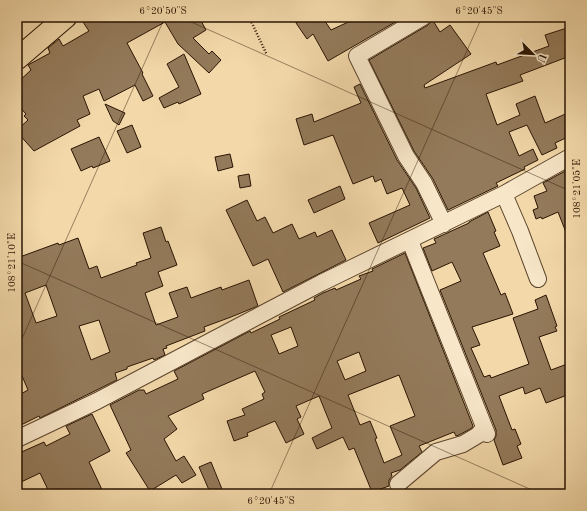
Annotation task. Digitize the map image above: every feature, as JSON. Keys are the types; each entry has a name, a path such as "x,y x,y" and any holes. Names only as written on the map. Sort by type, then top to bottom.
{"main road":[{"path":"17,42 46,17"},
{"path":"17,59 66,17"}],"street":[{"path":"423,17 357,56 406,156 424,183 444,224"},
{"path":"17,439 97,401 321,283 504,194 570,157"},
{"path":"504,194 523,238 538,279"},
{"path":"398,484 436,452 463,444 485,431 410,241"}],"path":[{"path":"249,17 267,55"}],"building":[{"path":"92,17 199,17 206,30 193,38 209,54 212,51 221,60 209,73 178,44 165,22 127,43 153,96 143,101 135,85 104,101 99,89 83,96 90,114 77,120 80,126 34,151 17,132 17,130 28,120 24,116 26,114 17,104 17,83 31,70 28,65 50,53 48,48 59,39 63,46 89,31 83,22"},
{"path":"304,17 322,17 331,30 359,17 404,17 328,61 313,34 307,39 296,23"},
{"path":"432,19 440,32 450,25 471,54 424,85 425,88 496,62 497,65 549,46 545,35 570,27 570,56 520,75 523,81 486,94 497,125 520,115 516,104 535,96 545,123 570,112 570,136 555,143 557,148 542,155 527,125 509,132 519,156 533,149 538,160 524,167 525,169 496,183 498,186 448,210 433,179 414,151 369,60 428,25"},
{"path":"184,54 201,94 179,104 178,102 164,108 159,98 179,87 167,64"},
{"path":"360,84 397,160 416,188 430,218 378,243 369,223 410,205 402,188 387,194 381,179 375,182 373,176 353,184 333,135 304,145 296,119 312,114 314,122 361,103 354,87"},
{"path":"105,104 125,113 119,125 113,121"},
{"path":"132,125 141,147 127,153 117,131"},
{"path":"99,137 110,161 81,171 71,149"},
{"path":"230,154 233,167 218,171 215,157"},
{"path":"567,170 570,176 569,240 558,212 542,219 541,217 536,219 533,210 538,208 534,196 547,191 543,183"},
{"path":"249,174 251,186 240,188 238,176"},
{"path":"340,186 345,199 314,213 308,200"},
{"path":"247,200 257,221 265,217 273,233 292,224 299,239 315,232 317,237 332,230 346,260 283,292 268,259 253,266 226,210"},
{"path":"488,212 496,231 494,232 500,246 483,253 501,295 505,293 513,314 472,327 480,345 471,348 484,377 490,375 491,378 529,364 513,318 538,309 535,300 546,295 557,326 555,327 557,331 539,337 551,370 570,363 570,394 546,403 540,388 525,394 523,387 499,396 512,430 515,429 521,444 517,446 522,458 503,465 494,440 496,430 440,290 461,281 452,262 432,271 423,248 436,243 434,239 469,223"},
{"path":"161,227 166,242 168,241 177,265 158,272 163,286 145,293 156,325 178,317 169,293 187,287 191,298 221,287 222,290 249,280 258,306 204,327 205,331 166,346 167,348 163,349 165,355 154,360 153,358 127,367 127,369 115,373 117,380 40,418 39,416 17,427 17,396 28,390 17,364 17,258 58,243 59,245 78,238 89,269 97,266 101,278 137,265 136,263 151,258 143,233","holes":["46,285 57,316 36,323 25,293","99,320 110,352 91,360 79,326"]},
{"path":"405,253 473,426 472,428 459,435 456,436 454,432 419,446 422,452 400,470 391,473 392,476 389,480 389,486 372,492 354,448 349,450 343,437 317,449 312,438 332,428 319,396 296,406 301,417 297,419 304,434 286,443 275,421 247,433 248,436 234,441 227,421 245,415 242,409 264,399 262,394 265,392 255,371 202,394 204,399 168,416 177,429 164,439 176,461 184,456 196,475 182,483 176,475 150,491 126,453 131,450 110,405 139,390 144,390 146,394 178,379 174,371 250,331 251,333 280,319 279,317 315,300 314,298 323,293 335,288 336,290 361,279 359,276 373,271 372,269","holes":["291,327 298,346 279,354 271,335","359,352 366,371 345,380 337,361","399,375 415,416 390,426 402,455 384,463 375,439 377,438 370,421 360,425 348,395"]},
{"path":"92,414 110,451 89,462 104,494 50,494 40,473 17,484 17,454 44,442 46,446 70,434 66,426"},
{"path":"211,462 224,494 213,494 210,489 209,490 199,467"}]}
